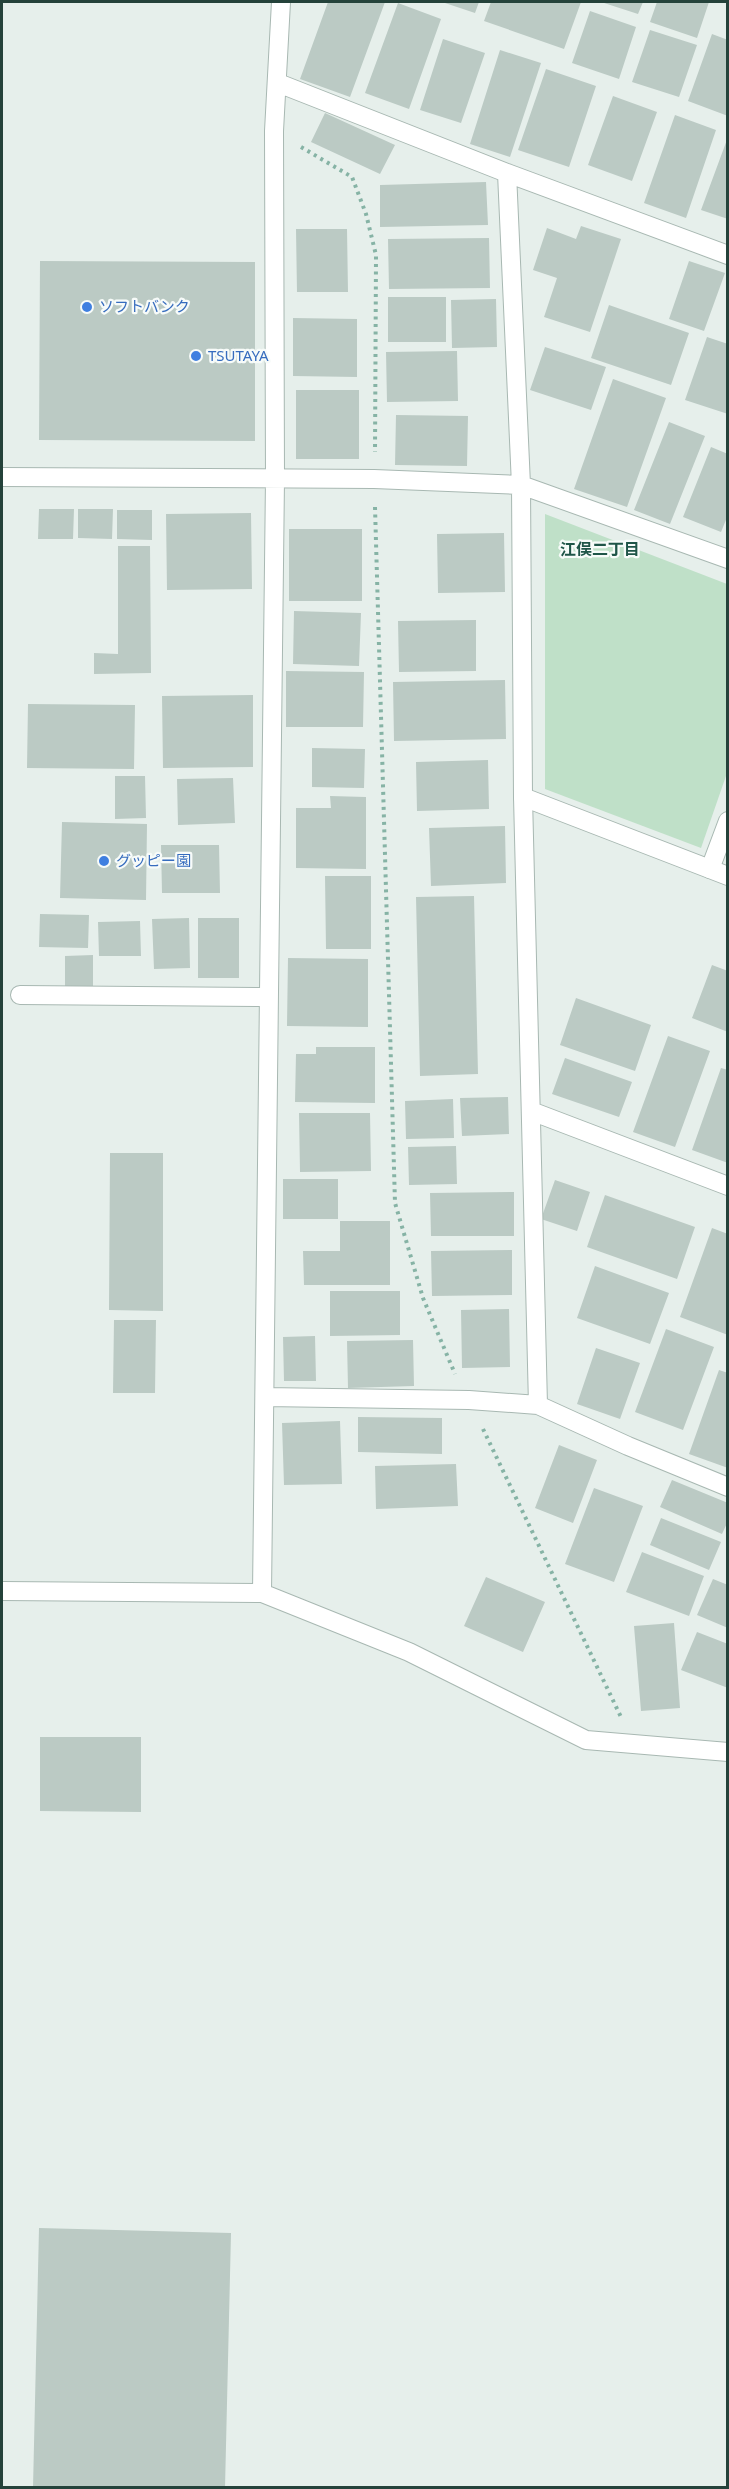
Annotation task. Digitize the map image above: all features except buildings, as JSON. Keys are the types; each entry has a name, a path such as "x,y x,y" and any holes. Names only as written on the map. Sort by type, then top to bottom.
{"street":[{"path":"262,1593 275,479 274,131 281,2"},
{"path":"278,83 507,173 728,255"},
{"path":"507,173 521,485 523,797 538,1405"},
{"path":"2,477 375,480 521,485 728,559"},
{"path":"523,797 728,876"},
{"path":"710,869 728,821"},
{"path":"20,996 269,997"},
{"path":"531,1111 728,1186"},
{"path":"265,1397 469,1400 538,1405 628,1446 728,1487"},
{"path":"2,1591 262,1593 409,1652 586,1740 728,1752"}],"path":[{"path":"274,131 352,177 366,214 376,255 375,480 395,1203 423,1298 444,1351 634,1744"}],"green space":[{"path":"545,514 727,584 727,773 701,848 545,789"}],"place":[{"name":"ソフトバンク","path":"87,307"},
{"name":"TSUTAYA","path":"196,356"},
{"name":"グッピー園","path":"104,861"}],"district":[{"name":"江俣二丁目","path":"600,549"}]}
